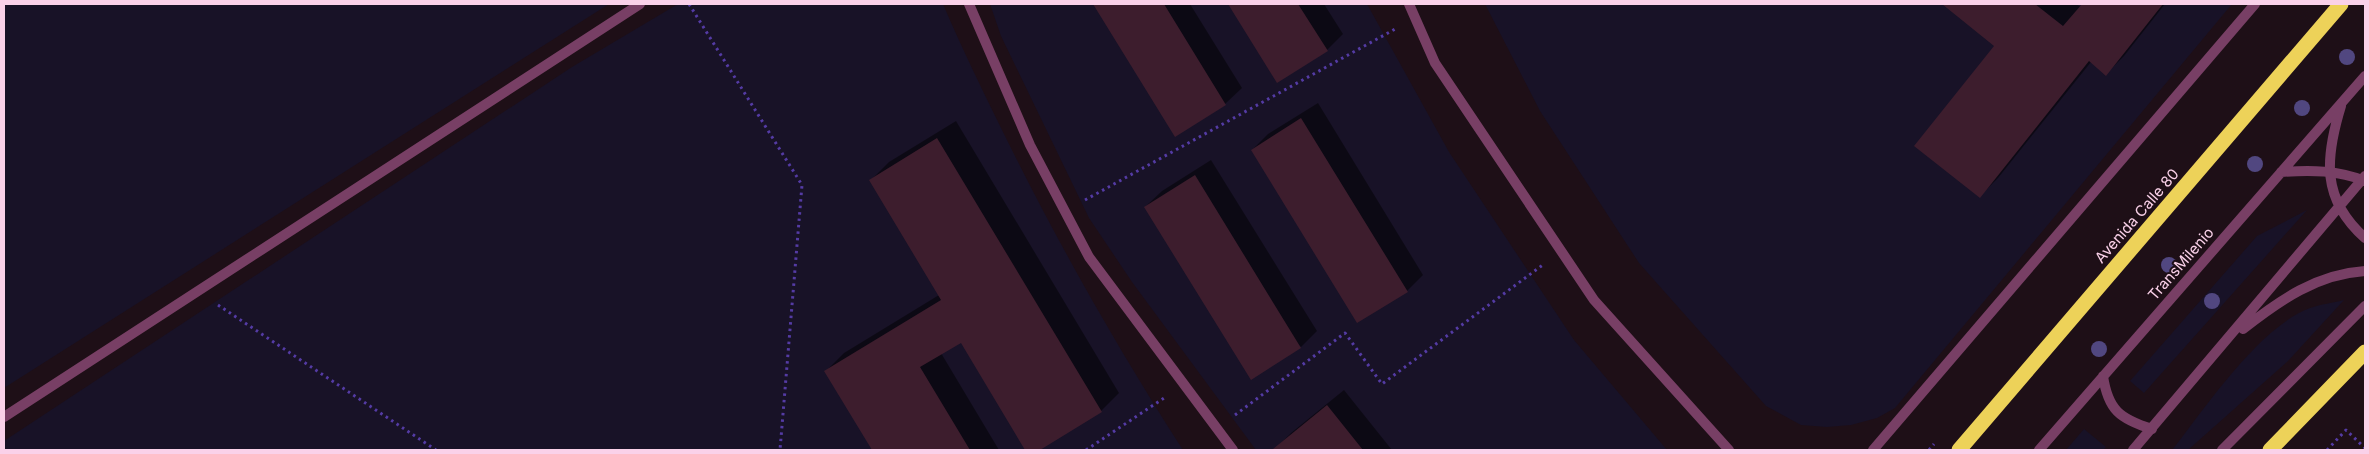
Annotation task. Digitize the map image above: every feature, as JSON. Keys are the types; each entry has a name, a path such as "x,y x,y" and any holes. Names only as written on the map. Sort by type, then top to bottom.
{"highway":[{"name":"Avenida Calle 80","path":"1959,450 2341,4"},
{"path":"2270,450 2365,352"}],"lane":[{"path":"4,417 640,4"},
{"path":"969,4 1030,145 1089,257 1233,450"},
{"path":"1409,4 1435,62 1594,300 1729,450"},
{"path":"1873,450 2255,4"},
{"name":"TransMilenio","path":"2039,450 2365,76"},
{"name":"TransMilenio","path":"2342,103 2331,140 2328,163 2340,208 2355,229 2365,238"},
{"path":"2133,450 2364,179 2345,174 2310,170 2281,172"},
{"path":"2228,340 2266,311 2313,282 2335,275 2365,271"},
{"path":"2222,450 2365,306"},
{"path":"2102,376 2107,397 2116,411 2132,422 2152,429"}],"path":[{"path":"690,4 802,185 780,450"},
{"path":"1065,212 1415,18"},
{"path":"1216,429 1345,333 1382,384 1561,251"},
{"path":"198,291 436,450"},
{"path":"1086,450 1184,385"},
{"path":"2327,450 2346,430 2365,448"}],"shaded area":[{"path":"4,4 609,4 4,388"},
{"path":"678,4 943,4 981,88 1047,218 1112,335 1183,450 4,450 4,441 572,67"},
{"path":"990,4 1367,4 1449,152 1574,340 1667,450 1256,450 1132,282 1089,218 1001,36"},
{"path":"1485,4 2232,4 1895,408 1877,418 1851,425 1827,427 1801,425 1766,406 1639,263 1540,111"},
{"path":"2307,210 2144,393 2130,381 2257,236"},
{"path":"2344,300 2288,361 2188,450 2172,450 2217,391 2253,350 2272,332 2291,318 2310,308"},
{"path":"2084,429 2106,447 2103,450 2066,450"}],"building":[{"path":"1093,4 1164,4 1226,105 1175,137"},
{"path":"1228,4 1298,4 1328,51 1277,83"},
{"path":"1942,4 2035,4 2063,26 2082,4 2163,4 2106,76 2089,61 1980,198 1914,146 1994,46"},
{"path":"1301,118 1408,292 1357,323 1251,150"},
{"path":"937,138 1102,412 1040,450 1025,450 961,343 920,367 970,450 872,450 824,371 941,300 869,180"},
{"path":"1195,175 1301,348 1251,380 1144,207"},
{"path":"1327,405 1363,450 1273,449"}]}
